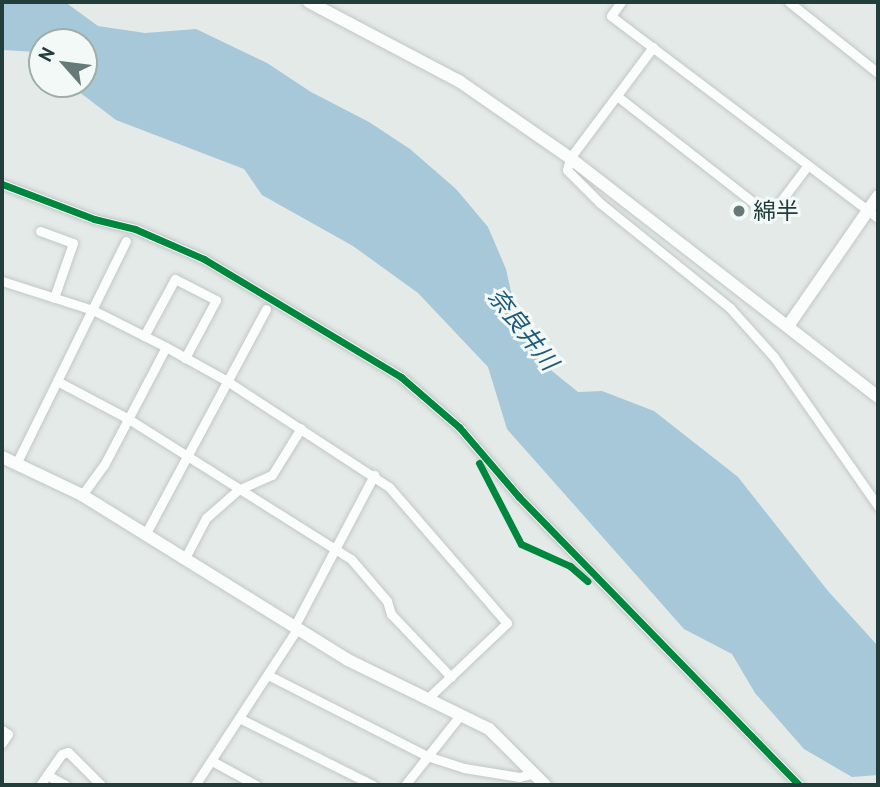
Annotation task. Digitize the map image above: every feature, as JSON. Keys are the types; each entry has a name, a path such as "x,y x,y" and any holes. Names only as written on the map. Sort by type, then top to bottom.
{"street":[{"path":"309,2 459,81 570,159 878,397"},
{"path":"621,2 611,16 873,214"},
{"path":"789,2 878,73"},
{"path":"653,47 570,159 567,170 583,187 730,308 774,357 878,506"},
{"path":"617,96 763,210 774,210 808,165"},
{"path":"2,184 94,219 135,229 204,259 401,377 459,427 519,497 799,785"},
{"path":"788,326 873,214 878,196"},
{"path":"40,231 73,243 54,298"},
{"path":"16,464 126,241"},
{"path":"144,336 175,279 216,300 185,358"},
{"path":"2,281 93,310 166,347 227,381 389,487 508,623 427,699"},
{"path":"146,533 266,309"},
{"path":"82,495 104,465 166,347"},
{"path":"57,381 127,418 351,559 387,601 391,614 451,677"},
{"path":"185,558 206,518 238,490 272,475 301,428"},
{"path":"2,457 82,495 348,660 461,714 497,735 531,774 545,785"},
{"path":"195,785 296,628 374,475"},
{"path":"268,675 427,756 464,768 519,777 531,774"},
{"path":"405,785 461,714"},
{"path":"239,718 373,785"},
{"path":"2,730 8,734 2,743"},
{"path":"40,785 62,754 68,752 101,785"},
{"path":"212,761 256,785"},
{"path":"47,775 66,785"}],"water":[{"path":"2,2 65,2 98,26 145,33 196,29 267,63 311,92 369,122 410,149 456,189 488,227 506,269 521,337 552,371 578,392 602,391 654,411 738,477 828,591 878,646 878,775 852,777 804,749 755,693 732,654 684,629 507,429 488,367 418,293 353,246 262,195 244,169 116,120 87,98 98,98 98,28 28,28 28,51 2,50"}],"cycle path":[{"path":"2,184 94,219 135,229 204,259 401,377 459,427 519,497 799,785"},
{"path":"479,463 521,544 570,566 587,581"}],"place":[{"name":"綿半","path":"739,211"}],"water label":[{"name":"奈良井川","path":"523,329"}]}
